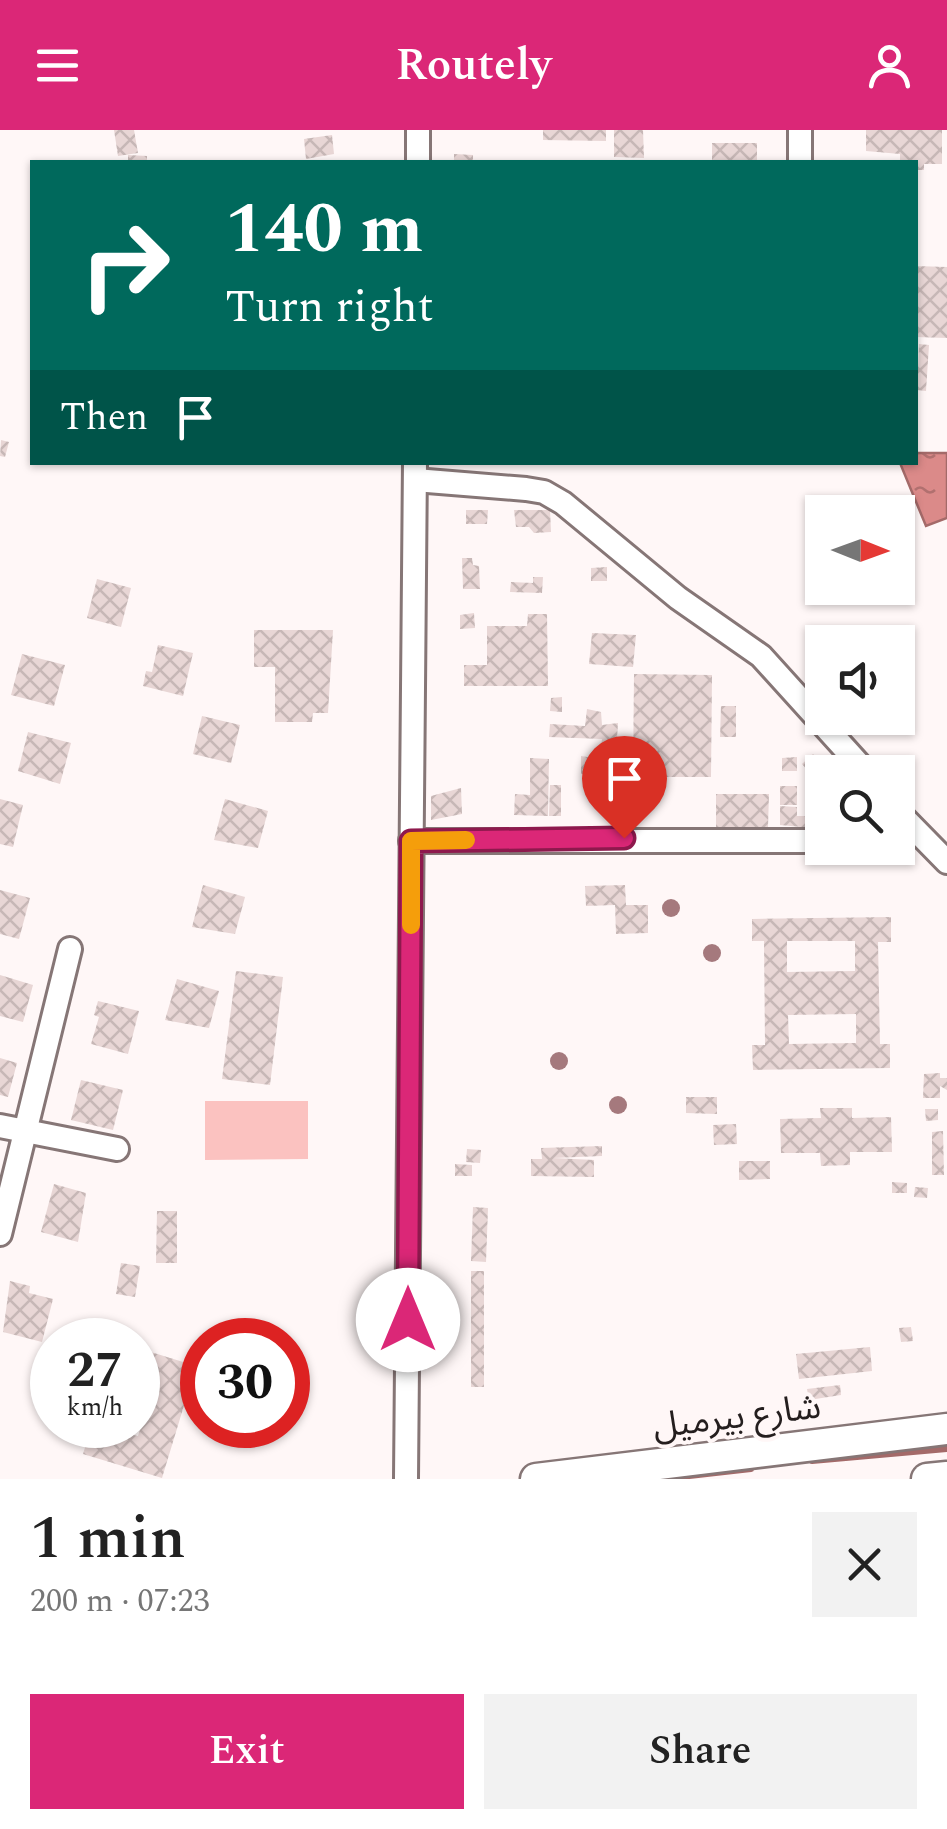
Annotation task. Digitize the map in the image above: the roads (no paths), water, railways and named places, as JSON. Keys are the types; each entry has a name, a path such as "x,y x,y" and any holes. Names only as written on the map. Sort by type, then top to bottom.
{"street":[{"path":"418,130 418,160"},
{"path":"800,130 800,160"},
{"path":"406,1479 415,471 544,492 563,503 678,598 760,656 850,755"},
{"path":"411,841 805,841"},
{"path":"915,843 947,862"},
{"path":"0,1234 70,949"},
{"path":"0,1126 117,1149"},
{"name":"شارع بيرميل","path":"536,1479 947,1429"},
{"path":"927,1479 947,1477"}],"water":[{"path":"918,453 947,453 947,518 926,526 901,465 918,465"}],"waterway":[{"path":"812,1461 947,1449"},
{"path":"663,1479 751,1469"}]}
